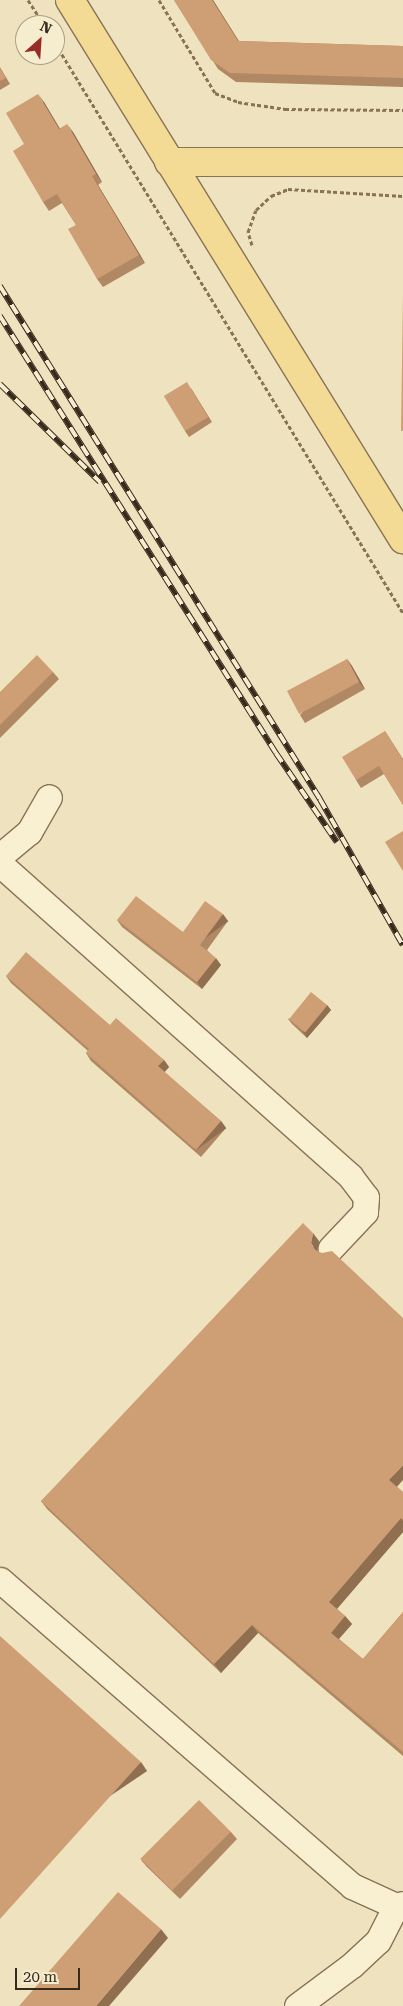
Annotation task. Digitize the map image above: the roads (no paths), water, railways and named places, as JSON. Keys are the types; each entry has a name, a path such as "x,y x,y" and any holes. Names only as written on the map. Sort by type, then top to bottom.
{"main road":[{"path":"70,0 403,539"},
{"path":"169,162 403,162"}],"street":[{"path":"0,856 29,832 49,797"},
{"path":"0,864 350,1176 366,1197 365,1212 331,1248"},
{"path":"0,1580 352,1886 399,1905 378,1941 352,1965 297,2006"}],"railway":[{"path":"0,286 320,799 403,945"},
{"path":"0,316 276,753 337,842"},
{"path":"0,384 100,482"}]}
